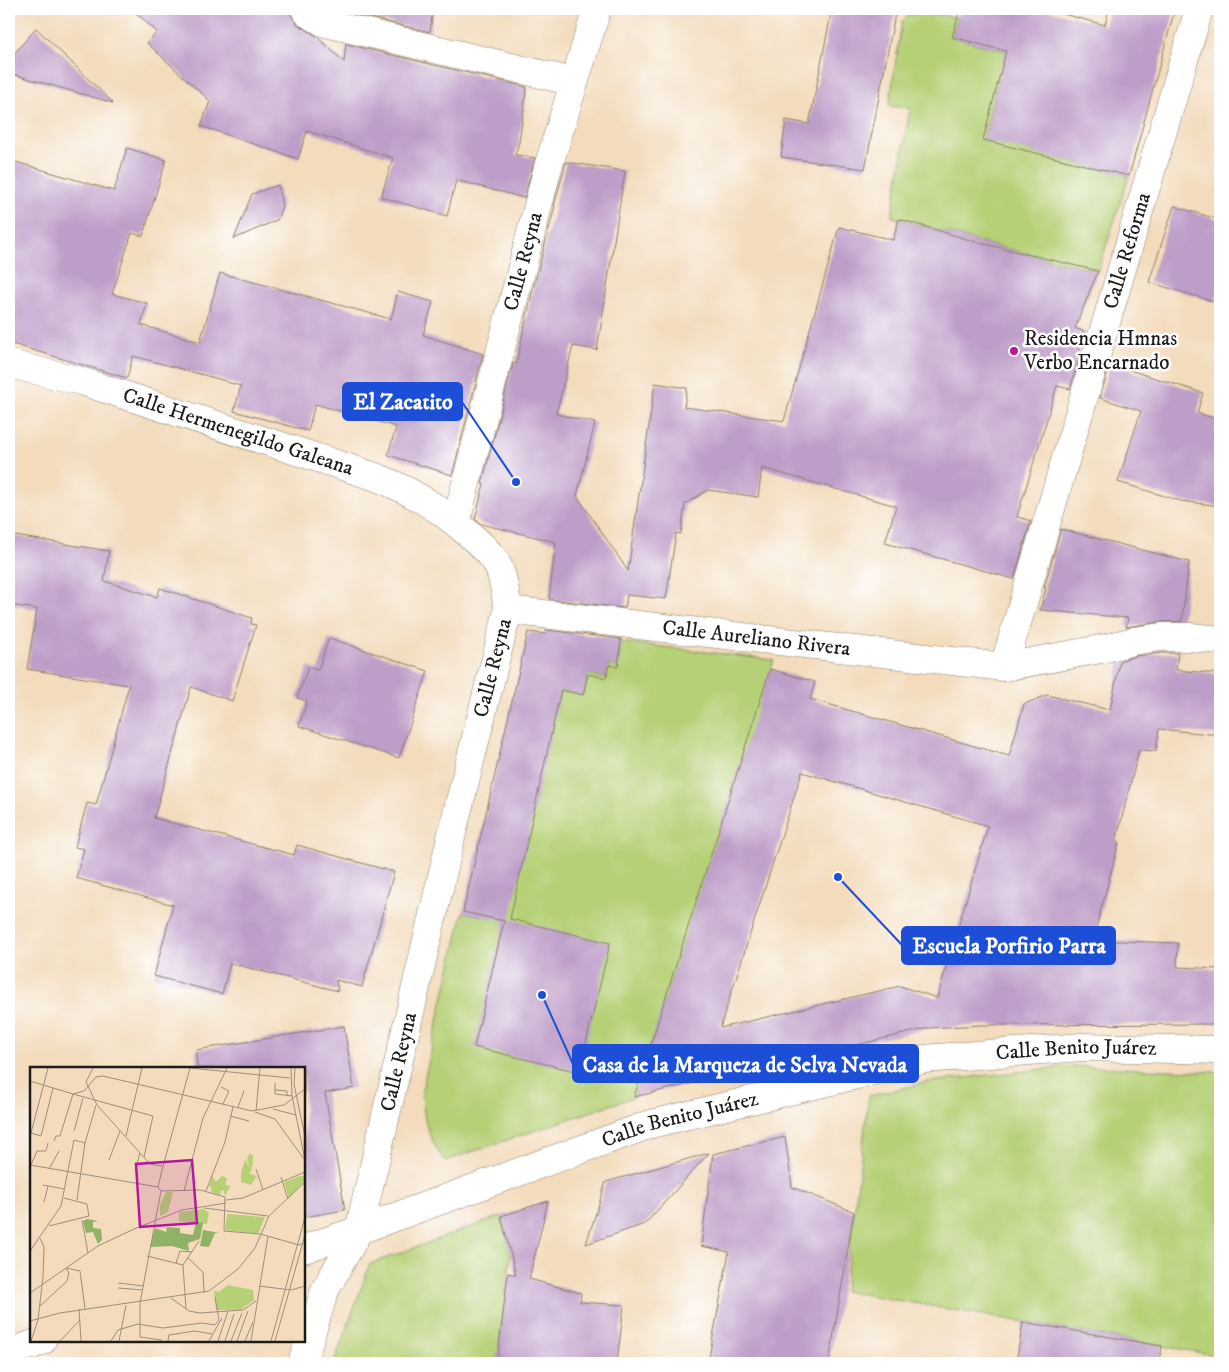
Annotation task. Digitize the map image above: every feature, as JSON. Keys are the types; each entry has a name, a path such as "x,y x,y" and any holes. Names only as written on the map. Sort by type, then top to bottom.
{"street":[{"path":"305,9 309,14 325,23 574,82"},
{"name":"Calle Reyna","path":"302,1363 325,1290 359,1230 453,830 508,610 504,583 498,566 487,550 456,522 548,167 597,9"},
{"name":"Calle Reforma","path":"1004,667 1199,9"},
{"name":"Calle Hermenegildo Galeana","path":"9,364 82,381 376,477 416,495 456,522"},
{"name":"Calle Aureliano Rivera","path":"508,610 1004,667 1161,637 1220,640"},
{"name":"Calle Benito Juárez","path":"305,1249 651,1124 924,1059 1082,1047 1220,1050"},
{"path":"9,1353 39,1342"}],"green space":[{"path":"922,13 957,17 952,37 1031,58 998,80 983,139 1129,176 1098,271 983,243 892,217 910,108 889,106 902,21 907,16"},
{"path":"621,642 774,660 634,1097 445,1161 434,1144 427,1127 423,1110 422,1090 463,912 482,916 561,690 583,695 588,674 606,678 609,665 618,667"},
{"path":"1072,1066 1220,1072 1220,1356 844,1291 869,1096 927,1082"},
{"path":"501,1216 511,1254 497,1363 334,1363 370,1264"}],"building":[{"path":"132,9 287,9 297,24 315,35 344,62 346,44 527,87 519,142 515,155 535,158 524,198 456,180 447,216 381,197 393,158 307,131 298,159 201,126 210,101 147,43 157,32"},
{"path":"350,9 433,9 430,32 349,13"},
{"path":"832,9 896,9 865,169 781,157 786,120 809,124"},
{"path":"960,9 1044,9 1105,25 1109,9 1175,9 1129,176 983,140 1006,51 952,37"},
{"path":"36,28 113,103 9,73 9,60"},
{"path":"127,148 166,160 143,236 132,233 112,294 147,303 141,325 200,342 220,273 391,319 398,292 433,302 423,335 483,354 452,475 388,455 396,427 315,404 308,431 234,411 241,386 226,381 133,356 127,378 9,343 9,160 114,191"},
{"path":"566,162 625,171 597,350 573,346 556,414 595,423 577,496 628,571 655,383 687,388 684,407 784,421 839,227 893,240 899,219 980,243 1098,271 1075,328 1085,332 1070,389 1057,386 1017,517 1031,521 1014,579 885,543 896,506 762,468 758,497 708,490 685,504 681,534 676,533 666,599 627,595 625,608 549,599 556,542 481,524 475,519 484,484 482,484 513,363 516,364 533,289"},
{"path":"278,185 282,206 277,220 234,239 252,194"},
{"path":"1174,206 1220,220 1220,286 1215,302 1149,282"},
{"path":"1110,364 1203,393 1197,413 1220,420 1220,506 1181,501 1118,482 1141,411 1100,398"},
{"path":"1061,529 1189,562 1182,621 1126,627 1128,618 1040,610 1046,588 1044,588"},
{"path":"9,535 109,551 104,581 157,597 160,588 252,618 251,624 256,625 232,701 191,687 154,818 294,855 297,845 394,872 362,987 336,980 338,991 230,963 222,994 154,976 173,905 76,878 84,849 75,847 87,803 96,805 129,685 27,669 37,609 9,605"},
{"path":"546,630 621,639 618,667 609,665 606,678 588,674 583,695 561,690 510,919 610,943 579,1072 474,1047 504,921 463,912 528,632 545,634"},
{"path":"329,638 428,671 399,758 299,726 307,701 297,698 308,667 318,670"},
{"path":"1178,653 1176,670 1220,674 1220,735 1159,729 1156,751 1139,750 1116,841 1119,842 1093,940 1178,943 1177,967 1220,969 1220,1024 981,1025 929,1028 634,1097 770,669 815,682 810,699 1009,756 1024,704 1047,695 1110,710 1120,661 1136,656","holes":["802,772 988,826 937,998 900,986 720,1028"]},
{"path":"344,1026 354,1088 325,1093 345,1210 305,1217 305,1067 197,1067 196,1050"},
{"path":"785,1137 792,1187 854,1212 829,1363 708,1363 729,1252 701,1246 713,1154"},
{"path":"709,1153 645,1224 586,1244 606,1182"},
{"path":"548,1201 529,1279 581,1293 580,1302 624,1305 617,1363 497,1363 508,1273 516,1275 501,1216"},
{"path":"1023,1322 1162,1346 1160,1363 1047,1363 1017,1357"}],"place":[{"name":"Residencia Hmnas Verbo Encarnado","path":"1014,351"},
{"name":"El Zacatito","path":"516,482"},
{"name":"Escuela Porfirio Parra","path":"838,877"},
{"name":"Casa de la Marqueza de Selva Nevada","path":"542,995"}]}
